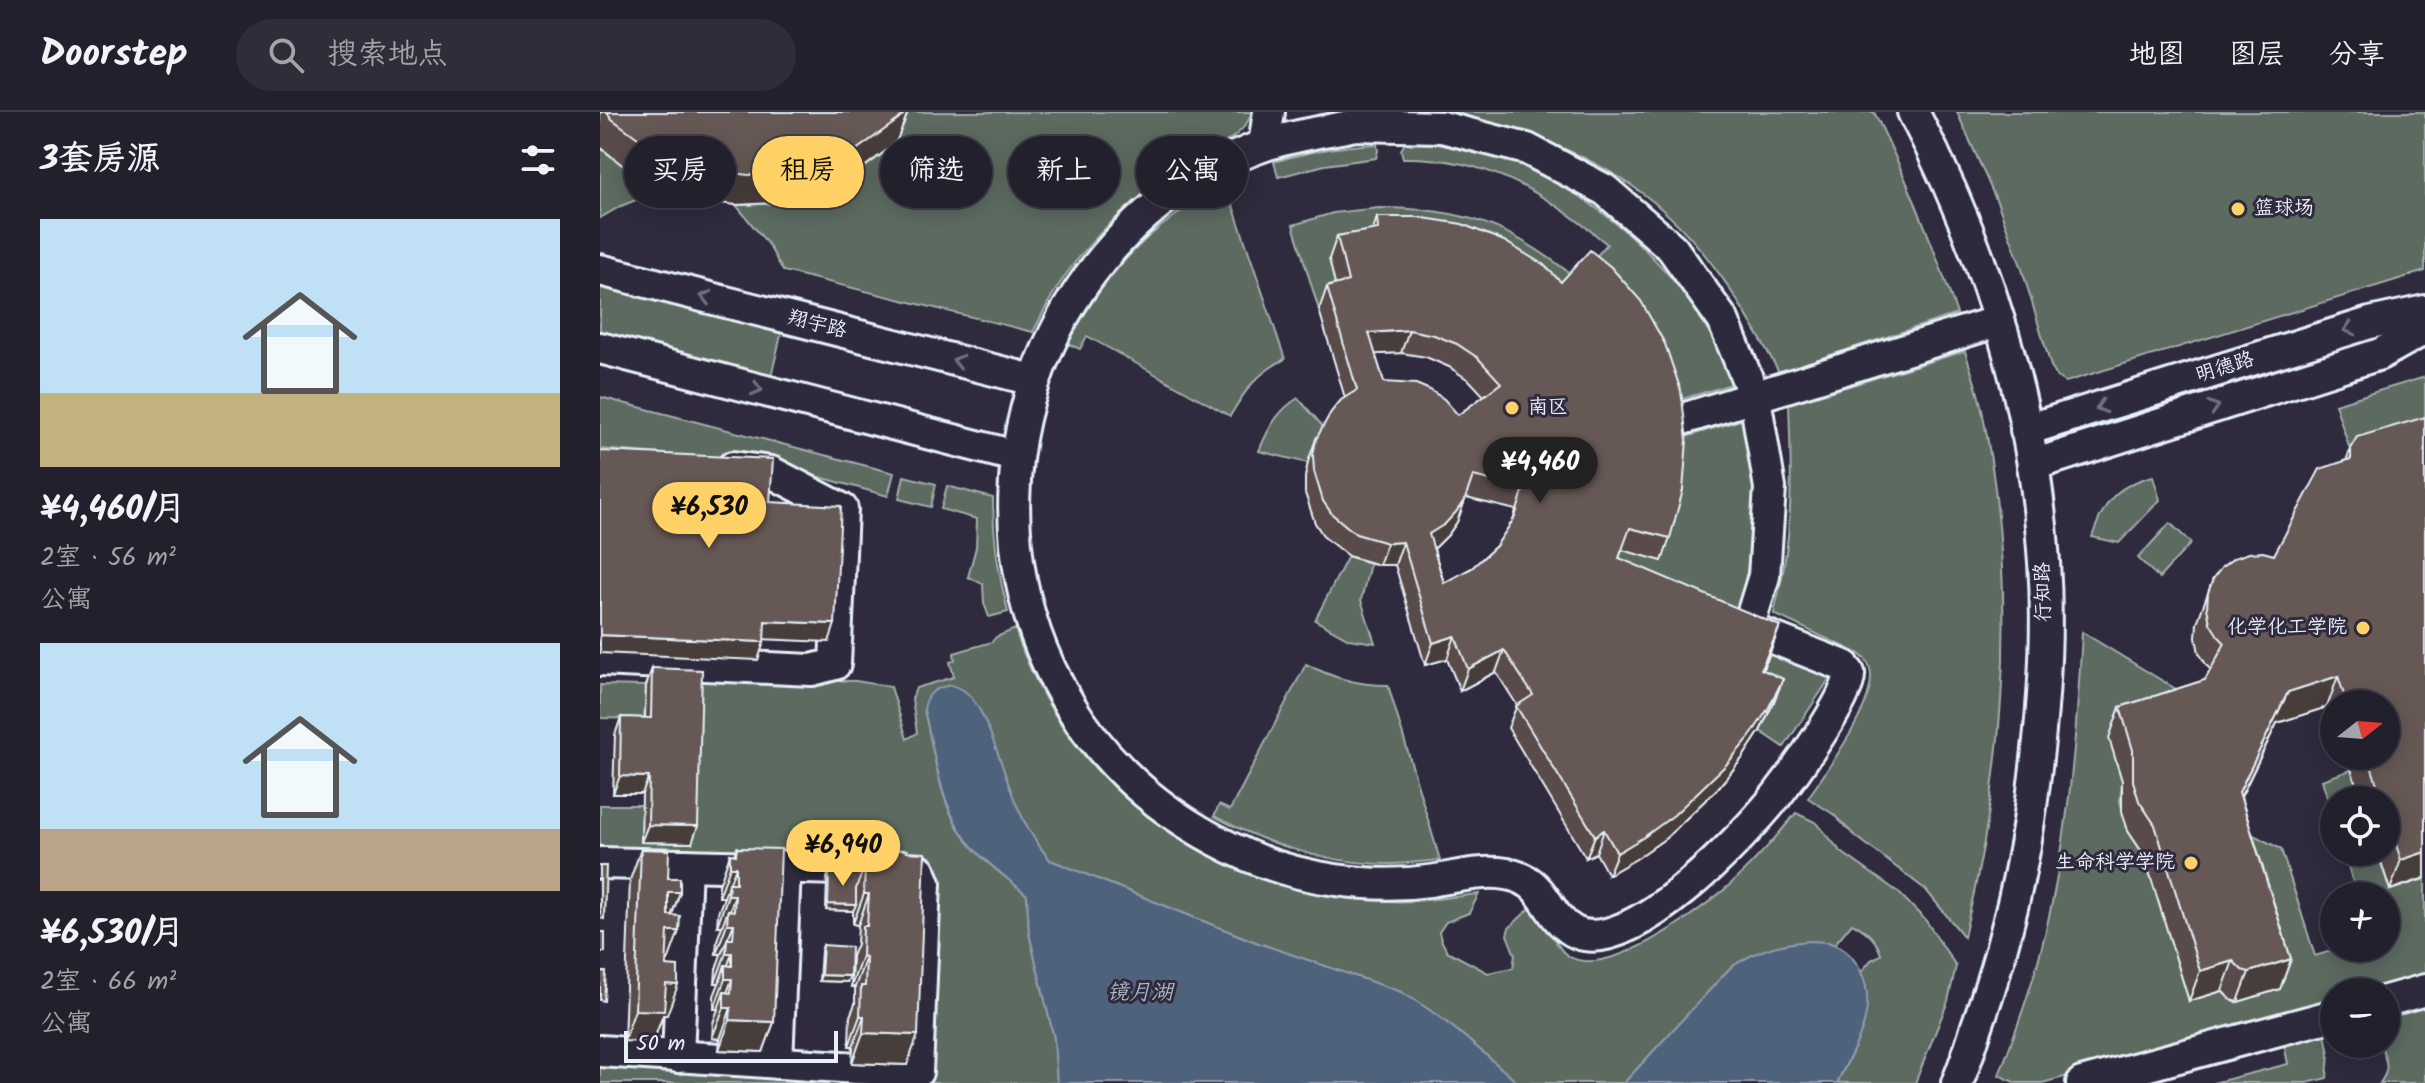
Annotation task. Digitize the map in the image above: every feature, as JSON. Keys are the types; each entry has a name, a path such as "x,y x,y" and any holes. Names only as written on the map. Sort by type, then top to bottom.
{"street":[{"path":"1264,145 1269,112"},
{"name":"行知路","path":"1913,112 1942,166 1982,268 2014,370 2033,465 2044,562 2045,654 2036,776 2020,880 1963,1082"},
{"path":"1355,125 1442,127 1527,149 1605,190 1672,248 1723,320 1755,398 1770,488 1764,576 1748,628 1844,666 1849,678 1835,709 1808,752 1752,826 1672,899 1625,929 1584,936 1569,929 1542,892 1516,875 1474,873 1388,885 1317,877 1250,857 1187,825 1134,782 1084,727 1049,666 1024,599 1013,529 1015,456 1033,380 1058,323 1097,264 1146,213 1204,173 1264,145 1355,125"},
{"name":"翔宇路","path":"600,270 1033,380"},
{"name":"明德路","path":"2026,430 2370,323 2425,311"},
{"path":"1673,422 1999,321"},
{"name":"明德路","path":"2033,465 2380,354 2425,329"},
{"path":"600,348 1015,456"},
{"path":"600,660 812,670 835,664 842,509 771,472 710,464"},
{"path":"600,863 920,871 925,883 917,1072 600,1051"},
{"path":"678,1057 686,865"},
{"path":"777,1063 785,867"},
{"path":"2400,997 2425,990"},
{"path":"2082,1083 2320,1019"}],"green space":[{"path":"867,112 1251,112 1248,121 1234,136 1136,136 1136,201 1081,255 1033,332 783,271 768,244 736,205 752,204 752,208 864,208 864,167 880,155 880,208 992,208 992,136 893,136"},
{"path":"1441,112 1874,112 1919,212 1957,314 1779,372 1715,267 1683,230 1643,193 1561,147 1501,126"},
{"name":"篮球场","path":"1957,112 2425,112 2425,271 2066,382 2057,377 2051,366 2021,266 1998,204"},
{"path":"1405,143 1465,147 1509,160 1544,175 1610,218 1639,244 1690,303 1714,340 1735,383 1669,403 1582,273 1607,244 1560,208 1513,181 1461,164 1403,158 1401,150"},
{"path":"1377,144 1376,158 1325,165 1278,177 1274,162 1325,150"},
{"path":"600,148 624,167 624,205 600,218"},
{"path":"1234,208 1285,359 1266,370 1253,383 1230,416 1087,336 1080,349 1068,344 1102,289 1123,263 1145,240 1184,210"},
{"path":"1379,208 1437,211 1485,223 1529,245 1576,278 1552,304 1340,303 1319,310 1293,225 1333,213"},
{"path":"600,279 783,327 769,385 600,341"},
{"path":"1965,351 1980,403 1993,476 2003,608 1998,741 1990,807 1964,937 1926,890 1853,834 1833,814 1808,798 1862,711 1871,675 1867,662 1858,653 1774,614 1789,526 1789,404"},
{"path":"2425,377 2425,457 2355,465 2335,404"},
{"path":"600,397 894,473 888,496 791,469 712,458 600,449"},
{"path":"1298,398 1326,430 1308,463 1259,451 1274,421"},
{"path":"1744,419 1753,474 1754,523 1733,631 1611,580 1622,550 1676,440"},
{"path":"904,476 936,484 931,507 899,499"},
{"path":"2153,476 2160,500 2119,543 2092,537 2101,514 2120,490"},
{"path":"947,486 993,498 997,555 1008,612 989,617 984,603 983,584 968,577 976,547 977,519 941,509"},
{"path":"2170,523 2191,543 2159,578 2138,558"},
{"path":"1348,556 1370,564 1361,600 1375,643 1349,639 1315,620"},
{"path":"1015,629 1040,688 1072,740 1112,786 1158,824 1210,855 1266,878 1325,894 1399,901 1479,894 1469,913 1446,922 1439,932 1447,951 1488,973 1513,968 1515,955 1507,935 1509,928 1529,909 1545,923 1568,956 1585,961 1605,959 1650,941 1711,900 1753,862 1796,813 1817,823 1840,851 1898,892 1926,921 1956,966 1948,1001 1915,1083 1837,1083 1865,1015 1866,986 1861,972 1871,960 1881,955 1870,936 1852,923 1834,945 1814,942 1777,946 1730,968 1624,1083 1518,1083 1447,1023 1401,992 1258,943 1050,860 1018,808 980,711 924,710 938,775 955,822 977,852 1027,895 1029,933 1054,1038 1057,1083 925,1083 934,860 600,852 600,805 642,805 697,678 856,681 891,687 907,739 917,733 912,699 916,688 954,677 950,662 955,660 954,653 992,642"},
{"path":"2082,632 2189,697 2122,781 2120,801 2128,831 2144,855 2189,1001 2222,991 2238,1002 2228,822 2281,849 2315,956 2320,954 2320,962 2400,962 2400,887 2425,879 2425,983 2400,989 2400,978 2320,978 2320,1010 2042,1083 2016,1083 1999,1075 2037,965 2056,883 2077,717"},
{"path":"1772,648 1832,675 1784,747 1760,731 1774,702 1753,691"},
{"path":"1306,664 1346,680 1388,685 1440,860 1391,864 1344,861 1277,844 1214,816 1219,805 1230,810"},
{"path":"600,685 646,686 644,719 600,718"},
{"path":"2351,770 2356,786 2324,786 2322,780"},
{"path":"2348,866 2382,866 2387,882 2353,882"},
{"path":"2425,1005 2425,1083 2380,1083 2386,1069 2385,1058 2400,1058 2400,1012"},
{"path":"2320,1035 2320,1058 2329,1058 2327,1078 2307,1083 2213,1083 2288,1064 2284,1044"},
{"path":"600,1060 919,1083 600,1083"}],"water":[{"name":"镜月湖","path":"951,685 968,694 982,715 1021,815 1050,860 1258,943 1401,992 1447,1023 1518,1083 1057,1083 1054,1038 1029,933 1027,895 981,856 963,835 941,784 924,710 932,692"},
{"path":"1811,941 1830,943 1849,954 1861,971 1867,992 1861,1032 1837,1083 1624,1083 1730,968 1769,948"}],"building":[{"path":"607,112 906,112 864,144 864,136 752,136 752,175 748,175 736,173 736,136 635,136"},
{"path":"1377,217 1417,217 1462,224 1504,241 1544,265 1561,282 1590,250 1611,267 1641,301 1665,344 1681,391 1687,440 1683,490 1670,538 1630,528 1619,558 1780,626 1761,669 1783,679 1749,738 1674,815 1617,853 1604,830 1595,836 1516,706 1533,695 1504,650 1468,669 1455,636 1433,643 1403,542 1387,543 1356,534 1332,514 1323,501 1314,471 1316,439 1341,400 1357,390 1327,287 1348,281 1337,236 1378,229","holes":["1409,330 1457,344 1478,358 1501,383 1458,415 1444,399 1430,390 1416,384 1384,382 1369,333","1473,476 1524,488 1515,517 1496,546 1472,568 1444,583 1429,534 1456,512 1465,499"]},
{"path":"2425,417 2425,852 2401,860 2400,786 2378,786 2372,770 2400,770 2400,690 2342,690 2338,676 2288,692 2239,792 2291,959 2249,972 2233,961 2200,971 2155,825 2139,801 2133,781 2133,750 2120,707 2205,680 2225,643 2210,623 2207,608 2213,579 2234,558 2249,553 2274,555 2320,469 2351,459 2351,447 2357,437"},
{"path":"600,451 773,459 770,502 841,506 835,624 765,621 764,642 600,635"},
{"path":"652,668 702,670 698,826 648,825 649,777 620,776 621,717 651,718"},
{"path":"737,848 781,849 774,1022 730,1020 731,1008 724,1008 724,992 731,993 732,979 725,979 725,965 732,966 732,953 726,953 727,939 733,939 734,924 727,924 728,910 734,911 735,895 728,895 729,883 736,883 736,867 730,867 730,854 736,855"},
{"path":"641,849 669,850 668,878 680,878 680,892 668,892 668,915 680,916 679,931 668,931 666,966 678,967 678,985 666,984 664,1011 635,1010"},
{"path":"870,849 925,853 918,1035 863,1033 861,986 865,986 866,957 862,956 863,926 867,926 869,894 864,894 865,865 870,865"},
{"path":"600,866 606,866 604,919 600,918"},
{"path":"829,872 862,873 856,889 856,905 828,904"},
{"path":"600,932 605,932 605,952 600,952"},
{"path":"823,945 851,947 850,976 821,975"},
{"path":"600,972 606,972 604,1001 600,1000"}],"place":[{"name":"篮球场","path":"2238,209"},
{"name":"南区","path":"1512,408"},
{"name":"化学化工学院","path":"2363,628"},
{"name":"生命科学学院","path":"2191,863"}]}
